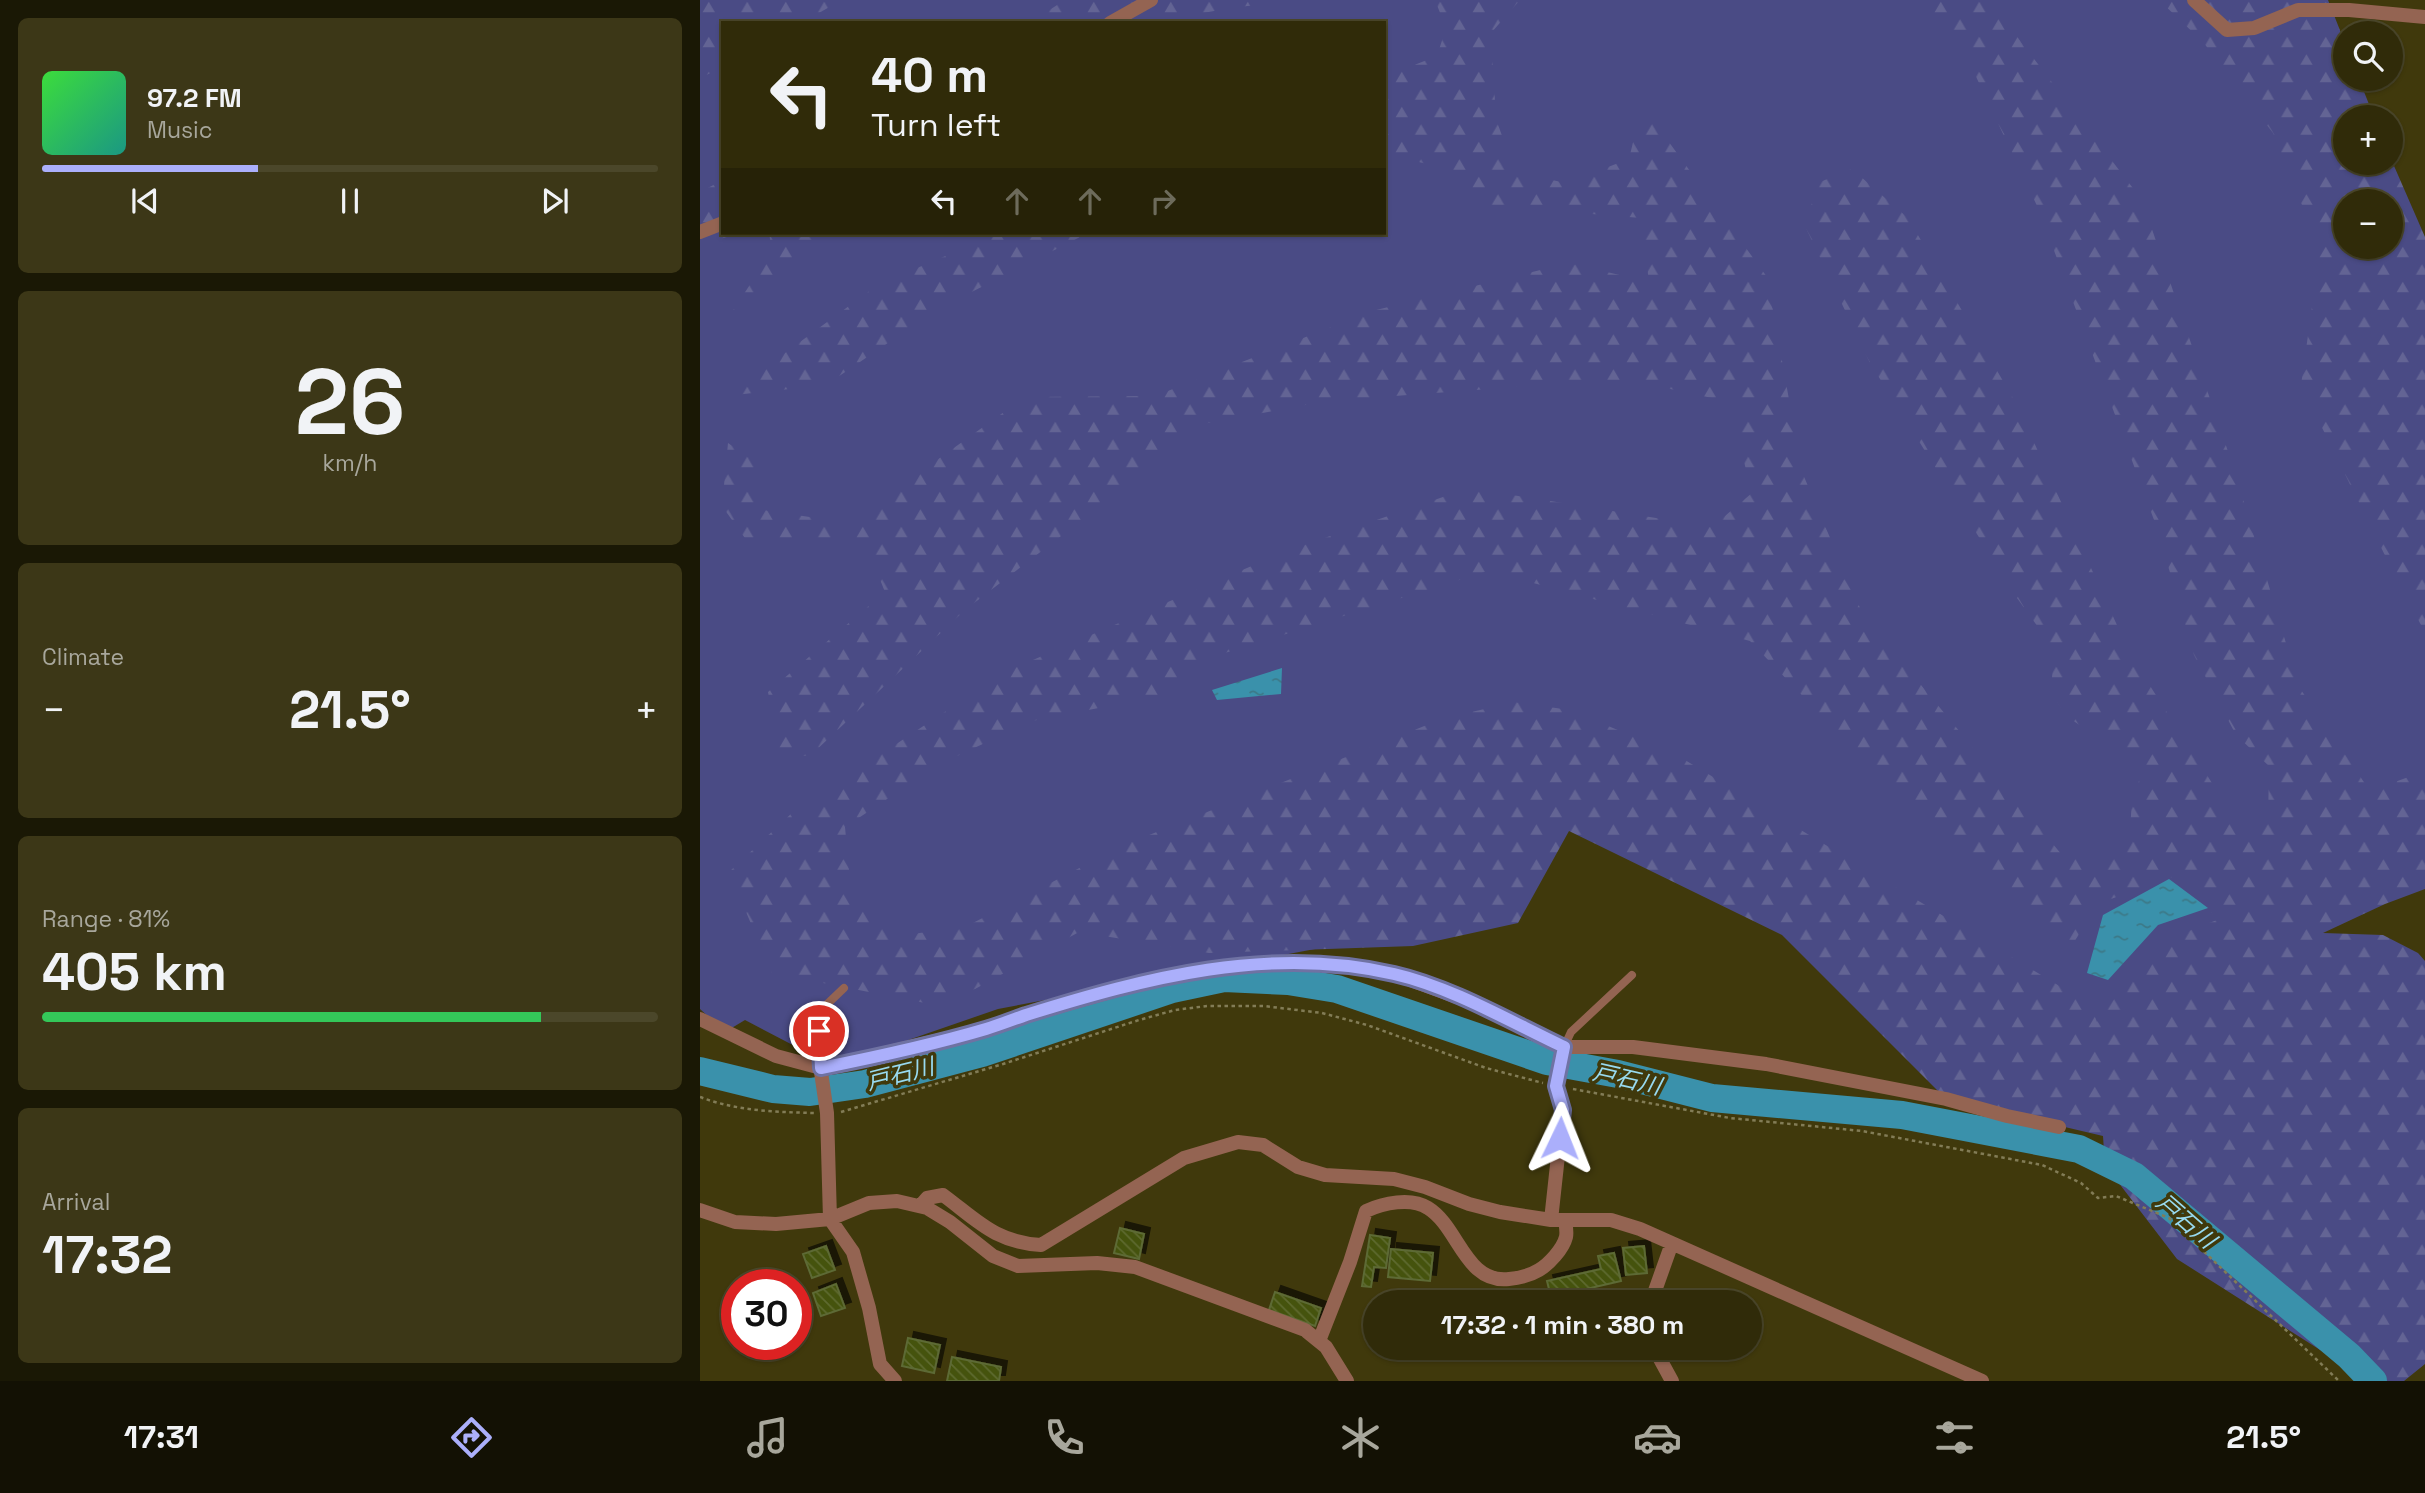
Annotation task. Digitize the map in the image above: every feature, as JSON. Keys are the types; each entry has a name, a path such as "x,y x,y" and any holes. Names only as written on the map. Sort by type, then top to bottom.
{"street":[{"path":"1114,21 1151,0"},
{"path":"2193,0 2227,30 2254,28 2298,10 2349,10 2425,17"},
{"path":"700,232 721,224"},
{"path":"700,1018 776,1056 821,1070 986,1029 1163,977 1220,967 1280,962 1343,964 1397,975 1465,1000 1564,1047 1633,1047 1766,1064 1933,1096 2059,1127"},
{"path":"1319,1341 1366,1212 1381,1204 1405,1203 1427,1207 1443,1222 1470,1262 1487,1276 1503,1280 1527,1277 1548,1264 1566,1238 1558,1220 1563,1110 1556,1086 1564,1047"},
{"path":"821,1070 827,1111 830,1219 853,1252 869,1308 880,1364 895,1381"},
{"path":"920,1206 928,1198 943,1195 991,1232 1017,1243 1041,1245 1184,1158 1238,1142 1264,1145 1298,1167 1325,1175 1394,1179 1425,1187 1469,1204 1558,1220 1611,1220 1672,1243 1982,1381"},
{"path":"700,1210 736,1222 776,1224 830,1219 869,1203 897,1201 920,1206 950,1222 993,1256 1018,1266 1097,1263 1135,1267 1305,1330 1326,1347 1347,1381"},
{"path":"1655,1290 1672,1243"},
{"path":"1661,1360 1672,1381"}],"lane":[{"path":"1564,1047 1571,1032 1632,975"},
{"path":"821,1070 819,1031 823,1008 844,988"}],"path":[{"path":"700,1097 732,1107 760,1111 844,1112 1175,1010 1208,1006 1264,1006 1322,1013 1367,1025 1486,1068 1556,1086 1730,1118 1862,1131 2042,1165 2081,1183 2098,1198 2116,1196 2169,1219 2339,1381"}],"green space":[{"path":"700,0 2273,0 2338,105 2333,105 2333,175 2345,175 2345,189 2333,189 2333,259 2403,259 2403,256 2425,272 2425,888 2354,914 2097,1023 1578,809 1495,915 998,1009 833,1066 745,1020 725,1032 700,1009"},
{"path":"700,0 842,0 805,21 721,21 721,68 700,78"},
{"path":"1065,0 1302,0 1230,8 1161,21 1032,21"},
{"path":"1435,0 1520,0 1491,33 1496,119 1515,172 1566,183 1629,159 1642,105 1767,277 1802,472 1863,615 2062,855 2104,858 2130,832 2132,798 2141,776 2131,759 2066,716 2051,692 2054,649 2017,598 1870,363 1804,224 1820,182 1852,169 1908,218 2017,405 2131,656 2247,838 2268,823 2269,766 2236,735 2194,655 2157,528 2039,210 1962,47 1903,0 1989,0 2142,200 2234,469 2299,687 2370,791 2425,771 2425,889 2323,933 2383,935 2418,953 2425,961 2425,1364 2404,1381 2369,1381 2177,1259 2105,1165 2103,1136 1946,1099 1782,935 1569,831 1518,923 1413,946 1209,953 1079,932 975,989 930,1004 772,973 729,872 792,813 1005,672 1284,552 1469,488 1712,527 1752,493 1741,450 1735,403 1638,382 1528,386 1327,401 1208,423 965,610 811,755 780,759 768,692 885,592 865,542 747,541 722,506 728,443 756,462 757,509 849,523 1025,397 1155,396 1372,311 1569,263 1649,282 1641,218 1479,205 1449,169 1386,154 1386,76 1437,56 1446,28","holes":["1488,571 1750,641 1973,869 2070,949 2097,904 2175,876 2217,920 2155,944 2097,1022 2091,1005 1675,754 1570,710 1514,702 1442,719 1124,845 967,926 913,934 881,921 851,892 845,827 940,764 1032,721 1165,695 1212,657"]},
{"path":"2159,0 2328,0 2336,21 2333,21 2333,91 2364,91 2369,105 2333,105 2333,175 2398,175 2425,237 2425,632 2301,385 2320,250 2273,133 2203,42"},
{"path":"721,181 721,235 733,235 700,245 700,192"},
{"path":"769,235 821,235 732,312 772,251"},
{"path":"995,235 1084,235 938,309 826,385 726,396 879,284"}],"water":[{"path":"1282,668 1281,694 1217,700 1212,690"},
{"path":"2169,879 2208,908 2158,925 2108,980 2087,973 2103,915"}],"building":[{"path":"1120,1228 1144,1234 1139,1259 1114,1253"},
{"path":"1370,1235 1390,1238 1386,1268 1374,1267 1371,1287 1362,1286"},
{"path":"826,1246 835,1270 812,1278 812,1269 809,1269 803,1254"},
{"path":"1644,1246 1647,1273 1626,1275 1623,1248"},
{"path":"1391,1249 1433,1253 1430,1281 1388,1277"},
{"path":"1614,1253 1621,1281 1582,1290 1549,1290 1547,1281 1601,1269 1598,1256"},
{"path":"836,1284 845,1308 821,1316 813,1293"},
{"path":"1275,1292 1321,1308 1315,1326 1269,1310"},
{"path":"908,1338 940,1345 934,1373 902,1366"},
{"path":"952,1357 1001,1367 999,1381 947,1381"}],"waterway":[{"name":"戸石川","path":"700,1071 773,1089 810,1092 865,1084 982,1053 1172,989 1224,978 1288,981 1337,989 1547,1061 1618,1074 1712,1098 1902,1115 2079,1149 2134,1176 2349,1356 2373,1381"}],"route":[{"path":"819,1031 821,1068 986,1029 1163,977 1220,967 1280,962 1343,964 1397,975 1465,1000 1564,1047 1556,1086 1563,1110 1560,1138"}]}
